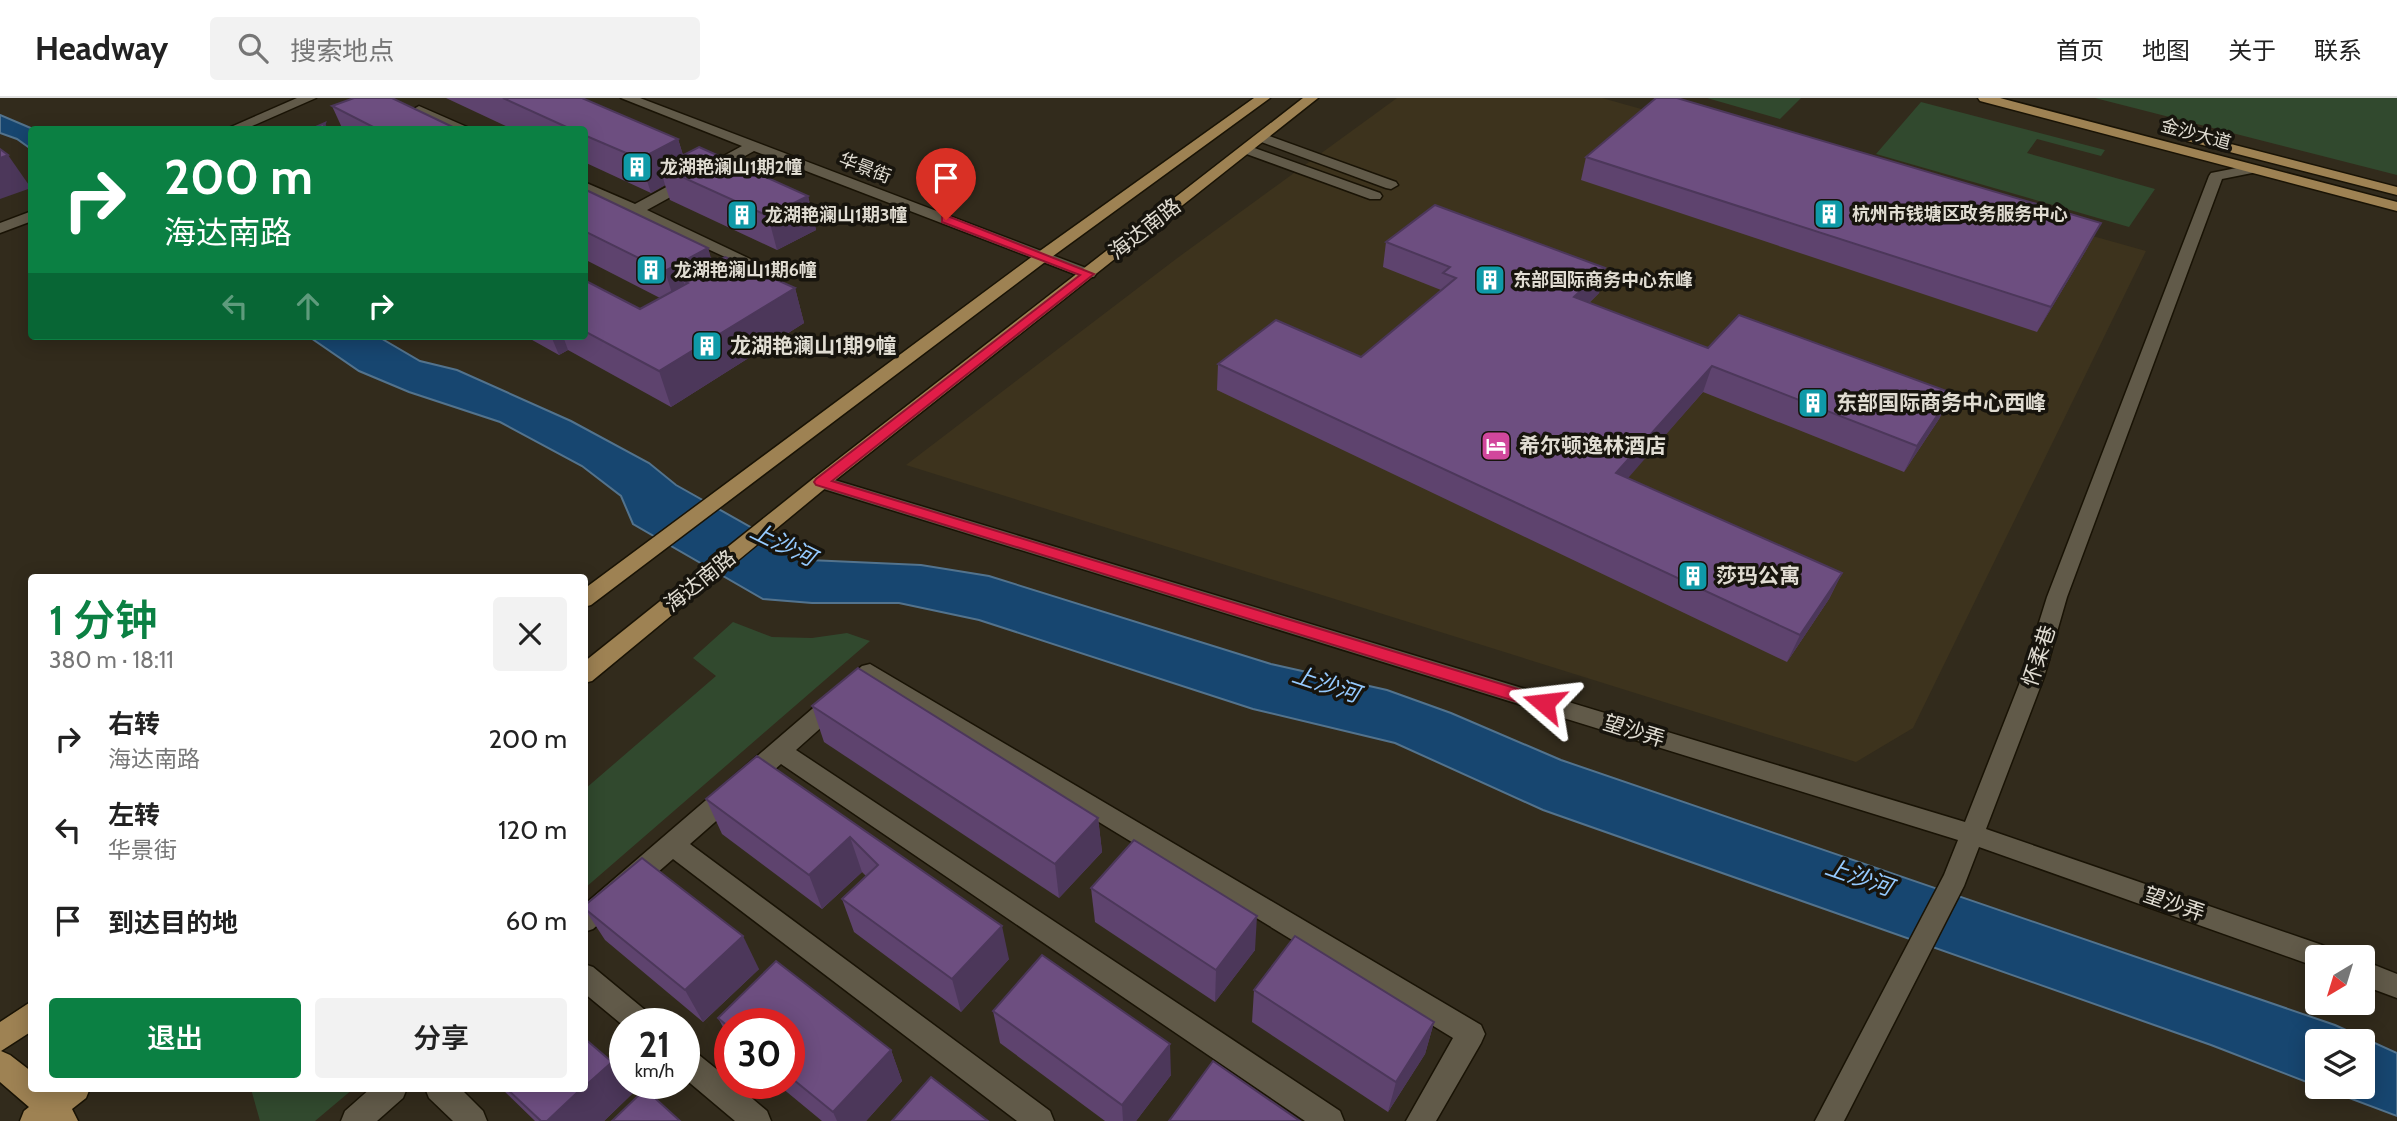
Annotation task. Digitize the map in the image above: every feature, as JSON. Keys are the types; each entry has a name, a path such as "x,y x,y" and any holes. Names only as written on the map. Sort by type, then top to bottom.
{"main road":[{"name":"海达南路","path":"588,597 1043,257 1263,98"},
{"name":"海达南路","path":"588,672 821,482 1311,98"},
{"name":"金沙大道","path":"1985,98 2397,207"},
{"name":"金沙大道","path":"2037,98 2397,191"},
{"path":"0,1038 28,1017"},
{"path":"0,1064 50,1116 72,1092"}],"street":[{"path":"240,126 309,98"},
{"path":"257,126 325,98"},
{"name":"华景街","path":"628,98 1088,274"},
{"path":"419,110 453,126"},
{"path":"1261,137 1391,185"},
{"path":"636,210 753,146"},
{"path":"1246,149 1375,196"},
{"path":"2204,156 2216,176 2252,169"},
{"name":"怀柔巷","path":"1829,1121 1955,878 2034,677 2057,597 2216,176"},
{"path":"588,188 761,268 717,293"},
{"path":"0,220 28,210"},
{"path":"0,228 28,217"},
{"name":"望沙弄","path":"821,482 1972,834 2305,951"},
{"path":"588,918 870,672 1471,1034 1420,1121"},
{"path":"780,751 1330,1121"},
{"path":"672,844 1040,1121"},
{"path":"2375,977 2397,986"},
{"path":"588,979 622,1008"},
{"path":"700,1073 757,1121"},
{"path":"355,1121 388,1092"},
{"path":"443,1092 472,1121"}],"shaded area":[{"path":"1397,98 1602,98 2146,251 1913,728 1856,762 906,465 1176,259"}],"green space":[{"path":"1707,98 1801,98 1780,119"},
{"path":"2095,98 2397,98 2397,175"},
{"path":"1921,102 2105,150 2101,156 2037,139 2027,153 2155,189 2129,227 1876,154"},
{"path":"733,622 772,637 812,638 847,633 870,641 588,885 588,786 716,676 693,658"},
{"path":"252,1092 349,1092 315,1121 260,1121"}],"water":[{"path":"0,115 28,127 28,147 17,139 0,133"},
{"name":"上沙河","path":"314,340 384,340 420,361 457,370 571,421 649,463 676,485 809,560 921,565 989,576 1271,664 1387,690 1451,713 1561,760 2344,1029 2305,1029 2305,1081 2211,1045 1543,810 1395,743 1253,709 979,620 899,603 812,603 763,599 633,524 621,496 582,466 500,422 409,392 359,371"},
{"path":"2375,1043 2397,1053 2397,1116 2352,1099 2375,1099"}],"building":[{"path":"354,98 392,98 451,126 371,126 332,106"},
{"path":"503,98 582,98 678,139 640,159 588,137 588,126 564,126"},
{"name":"杭州市钱塘区政务服务中心","path":"1656,98 1677,98 2101,223 2051,307 1586,157"},
{"path":"699,147 808,196 768,216 660,167"},
{"path":"0,149 8,155 0,158"},
{"path":"588,191 708,248 665,271 588,233"},
{"path":"1435,205 1605,268 1574,297 1708,348 1739,315 1952,393 1917,446 1712,366 1616,473 1842,573 1800,635 1218,364 1276,320 1361,357 1456,278 1443,273 1450,267 1386,242"},
{"path":"725,257 795,288 659,371 588,333 588,282 640,309 688,283 683,280"},
{"path":"858,668 1098,818 1055,864 812,706"},
{"path":"757,756 1002,926 952,979 842,899 878,865 850,837 809,875 706,799"},
{"path":"1134,840 1257,916 1216,970 1091,888"},
{"path":"642,858 743,936 685,990 588,911 588,903"},
{"path":"1295,936 1434,1022 1396,1082 1254,990"},
{"path":"1042,955 1170,1044 1122,1105 993,1011"},
{"path":"776,961 891,1050 833,1112 805,1089 805,1008 728,1008"},
{"path":"588,1041 609,1059 609,1065 588,1083"},
{"path":"1213,1061 1300,1121 1169,1121"},
{"path":"931,1077 988,1121 892,1121"},
{"path":"510,1092 578,1092 547,1121 541,1121"},
{"path":"635,1099 656,1099 680,1121 612,1121"}],"place":[{"name":"龙湖艳澜山1期2幢","path":"637,167"},
{"name":"杭州市钱塘区政务服务中心","path":"1829,214"},
{"name":"龙湖艳澜山1期3幢","path":"742,215"},
{"name":"龙湖艳澜山1期6幢","path":"651,270"},
{"name":"东部国际商务中心东峰","path":"1490,280"},
{"name":"龙湖艳澜山1期9幢","path":"707,346"},
{"name":"东部国际商务中心西峰","path":"1813,403"},
{"name":"希尔顿逸林酒店","path":"1496,446"},
{"name":"莎玛公寓","path":"1693,576"}],"route":[{"path":"946,220 1088,274 821,482 1544,703"}]}
